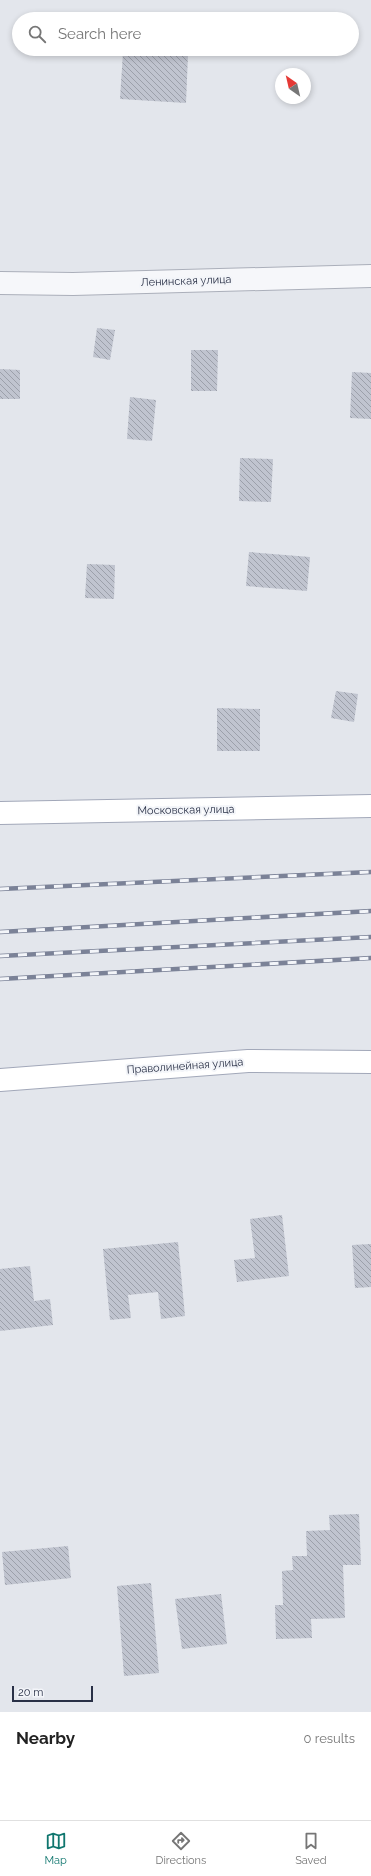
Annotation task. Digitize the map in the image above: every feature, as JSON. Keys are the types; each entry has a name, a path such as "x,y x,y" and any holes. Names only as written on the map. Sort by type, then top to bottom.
{"main road":[{"name":"Московская улица","path":"0,813 371,806"},
{"name":"Праволинейная улица","path":"0,1080 248,1061 371,1062"}],"street":[{"name":"Ленинская улица","path":"0,283 73,284 371,276"}],"building":[{"path":"123,56 188,56 186,103 120,99"},
{"path":"97,328 115,330 110,360 93,357"},
{"path":"191,350 218,350 217,391 191,391"},
{"path":"0,369 20,370 20,399 0,399"},
{"path":"352,372 371,373 371,419 350,418"},
{"path":"130,397 156,400 152,441 127,439"},
{"path":"240,458 273,459 271,502 239,501"},
{"path":"249,552 310,557 307,591 246,586"},
{"path":"87,564 115,565 114,599 85,598"},
{"path":"336,691 358,694 354,722 331,718"},
{"path":"217,708 260,709 260,751 217,751"},
{"path":"282,1215 289,1276 237,1282 234,1260 255,1258 250,1219"},
{"path":"178,1242 185,1316 161,1319 158,1292 128,1295 131,1318 110,1320 103,1249"},
{"path":"371,1244 371,1287 355,1288 352,1245"},
{"path":"30,1266 34,1301 50,1299 53,1325 0,1331 0,1269"},
{"path":"359,1514 361,1565 343,1565 345,1618 311,1619 312,1638 276,1639 275,1605 283,1605 282,1571 293,1570 292,1556 307,1556 306,1531 330,1530 329,1515"},
{"path":"68,1546 71,1578 5,1585 2,1552"},
{"path":"151,1583 159,1673 124,1676 117,1586"},
{"path":"221,1594 227,1644 182,1649 175,1599"}],"railway":[{"path":"0,889 371,872"},
{"path":"0,932 371,911"},
{"path":"0,956 371,937"},
{"path":"0,979 371,958"}]}
